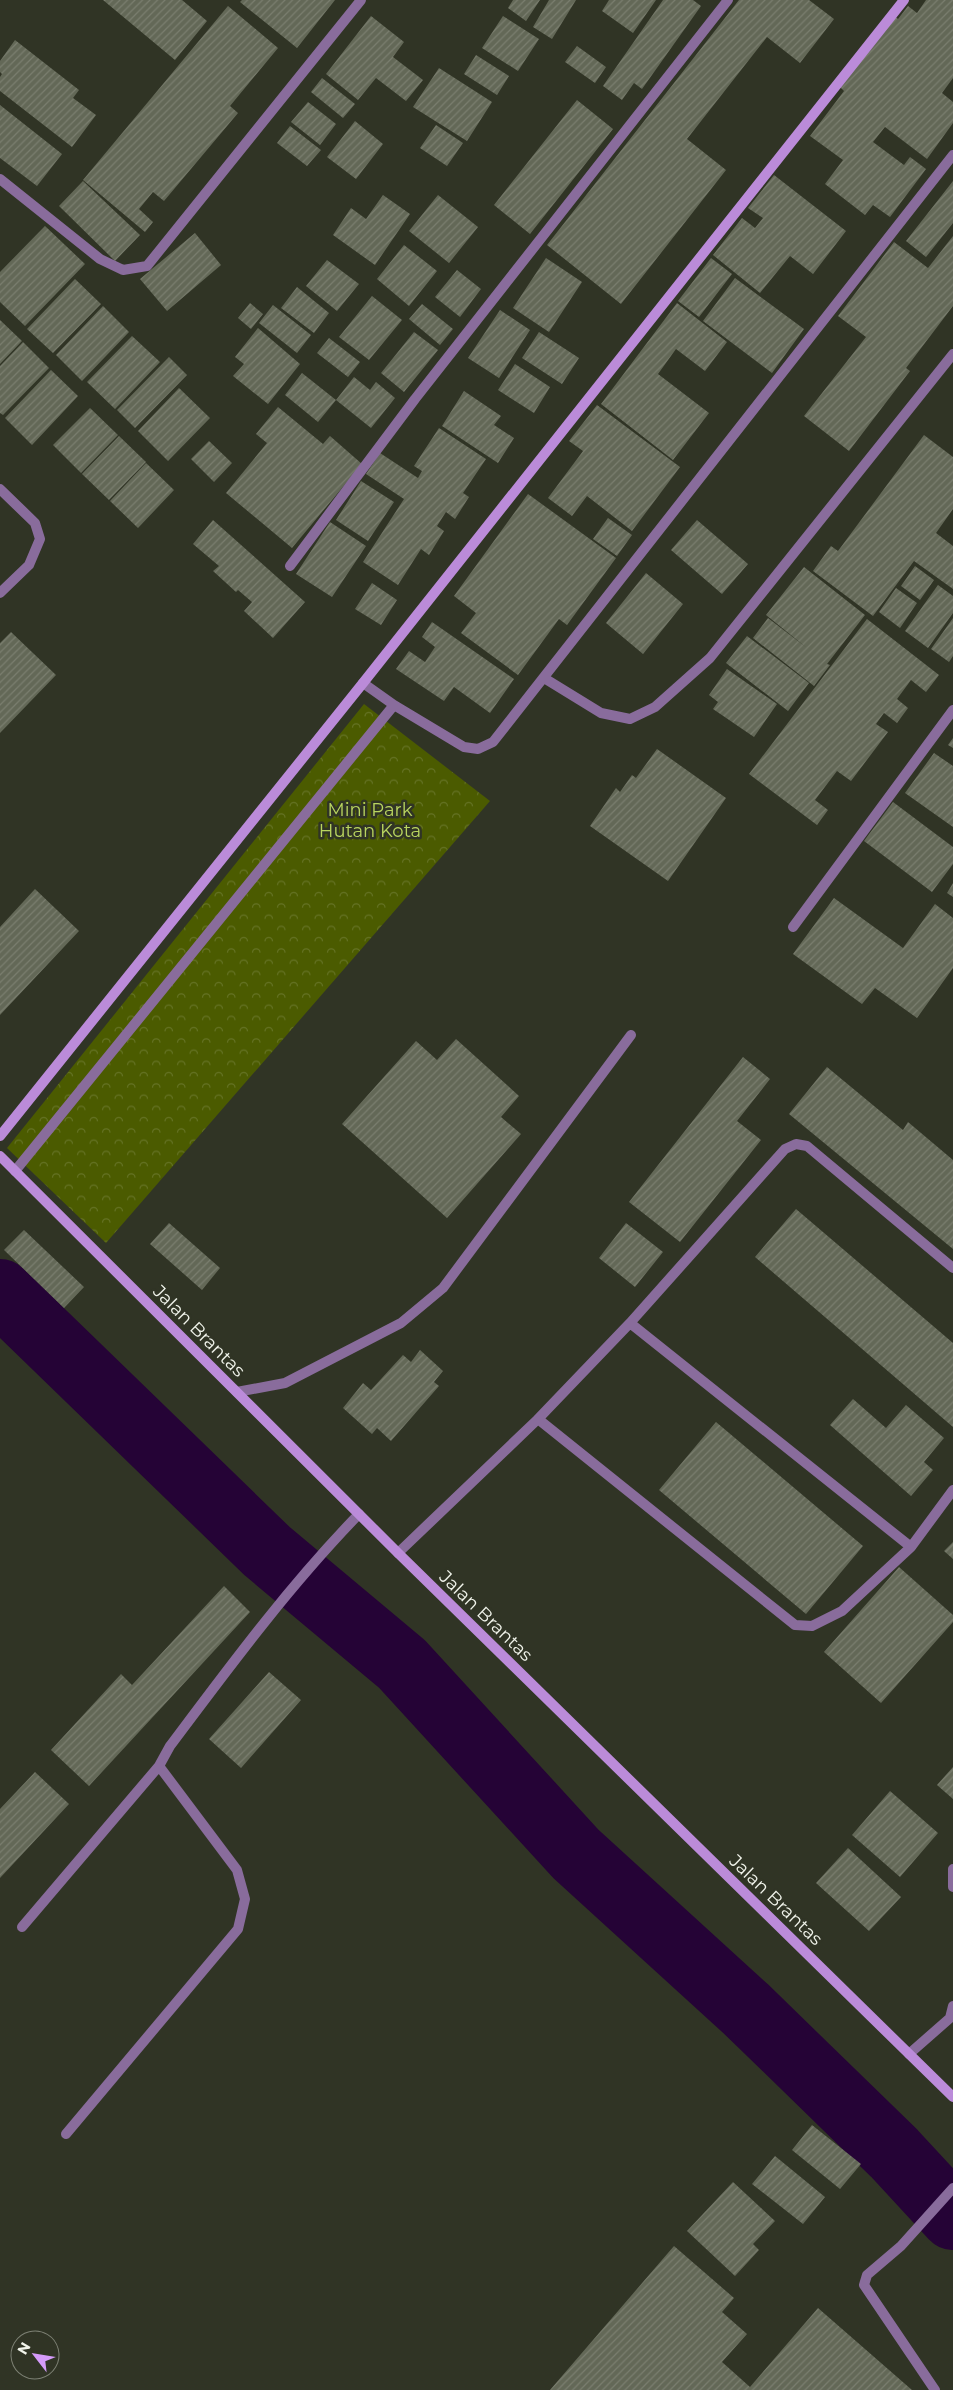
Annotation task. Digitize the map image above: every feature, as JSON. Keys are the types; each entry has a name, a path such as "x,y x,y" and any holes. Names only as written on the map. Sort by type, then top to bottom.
{"main road":[{"path":"0,1136 363,683 904,0"},
{"name":"Jalan Brantas","path":"0,1156 398,1553 953,2097"}],"street":[{"path":"0,179 100,259 123,270 147,266 361,0"},
{"path":"290,566 421,391 728,0"},
{"path":"363,683 464,747 478,749 493,742 953,155"},
{"path":"544,678 601,713 630,719 655,707 710,658 953,354"},
{"path":"0,489 35,523 40,539 29,565 0,594"},
{"path":"15,1171 394,704"},
{"path":"793,927 953,710"},
{"path":"237,1392 285,1383 401,1323 443,1288 632,1035"},
{"path":"398,1553 538,1419 630,1324 785,1149 796,1144 807,1146 953,1268"},
{"path":"630,1324 911,1547"},
{"path":"538,1419 795,1625 812,1626 842,1611 911,1547 953,1490"},
{"path":"22,1927 159,1766 170,1746 276,1606 324,1550 359,1514"},
{"path":"66,2134 238,1929 245,1899 237,1870 159,1766"},
{"path":"953,1869 953,1887"},
{"path":"910,2054 950,2018 953,2006"},
{"path":"935,2390 864,2285 867,2275 901,2246 953,2188"}],"green space":[{"name":"Mini Park Hutan Kota","path":"364,704 490,801 106,1243 7,1148"}],"building":[{"path":"103,0 182,0 207,21 175,60"},
{"path":"242,0 335,0 297,48 240,2"},
{"path":"513,0 540,0 526,21 508,8"},
{"path":"549,0 576,0 552,39 533,27"},
{"path":"609,0 656,0 633,33 602,11"},
{"path":"663,0 693,0 701,6 642,89 634,83 622,100 603,86"},
{"path":"739,0 809,0 834,19 800,63 767,37 687,139 726,170 621,304 547,245"},
{"path":"926,0 953,0 953,78 942,93 953,102 953,123 927,159 885,127 873,142 904,165 910,157 926,169 890,217 873,205 865,215 825,184 843,160 810,136 844,91 840,87 893,15 898,19 908,6 917,13"},
{"path":"228,6 278,48 230,106 238,113 164,201 153,192 139,209 153,222 145,232 83,180"},
{"path":"371,16 404,42 393,57 423,80 406,101 376,78 358,100 326,74"},
{"path":"503,16 539,39 518,71 482,48"},
{"path":"15,40 79,90 73,98 96,115 72,147 0,91 0,77 2,74 0,72 0,61"},
{"path":"577,46 606,67 595,83 565,62"},
{"path":"476,55 509,76 497,95 464,74"},
{"path":"439,68 492,102 467,141 413,107"},
{"path":"322,78 355,104 343,118 311,92"},
{"path":"577,100 613,129 530,234 494,205"},
{"path":"308,102 336,124 320,145 291,122"},
{"path":"0,105 62,154 37,186 0,158"},
{"path":"355,121 383,144 356,179 327,157"},
{"path":"436,125 463,143 447,166 420,148"},
{"path":"290,126 321,150 307,166 277,143"},
{"path":"774,175 846,231 813,274 790,256 760,293 713,255 742,218 755,228 763,218 748,208"},
{"path":"83,181 140,235 115,261 59,206"},
{"path":"953,181 953,223 926,257 906,241"},
{"path":"383,195 410,214 375,265 333,235 351,208 366,219"},
{"path":"438,195 478,227 449,263 409,231"},
{"path":"45,226 85,264 25,326 0,302 0,272"},
{"path":"195,233 221,265 167,311 140,279"},
{"path":"953,236 953,306 906,368 910,371 849,451 804,416 866,337 838,316 894,242 928,268"},
{"path":"404,245 437,271 409,306 377,279"},
{"path":"546,258 582,282 549,332 513,308"},
{"path":"711,258 732,274 699,317 678,301"},
{"path":"327,260 359,284 337,311 306,286"},
{"path":"457,270 481,289 460,317 435,297"},
{"path":"735,278 804,329 772,373 703,321"},
{"path":"75,279 101,304 53,353 27,329"},
{"path":"297,287 329,313 314,333 281,308"},
{"path":"372,296 402,320 369,360 339,337"},
{"path":"250,303 263,314 251,329 238,318"},
{"path":"677,303 727,342 705,371 676,349 658,374 709,413 673,460 601,404"},
{"path":"422,304 453,329 440,345 409,319"},
{"path":"273,305 311,335 297,353 259,323"},
{"path":"103,306 129,332 82,381 56,355"},
{"path":"500,310 530,330 499,378 468,358"},
{"path":"0,320 22,341 0,364"},
{"path":"258,328 300,364 268,404 233,376 244,364 235,357"},
{"path":"414,332 438,350 404,392 381,373"},
{"path":"539,332 579,358 562,384 522,358"},
{"path":"132,336 160,362 115,409 87,382"},
{"path":"329,338 360,362 348,377 317,353"},
{"path":"23,342 49,368 3,415 0,413 0,366"},
{"path":"169,357 187,375 135,428 117,410"},
{"path":"515,364 550,387 534,413 498,390"},
{"path":"51,370 78,396 32,445 5,418"},
{"path":"302,373 336,400 318,422 285,395"},
{"path":"354,377 370,390 376,382 395,398 371,428 336,400"},
{"path":"179,388 210,418 168,461 138,431"},
{"path":"464,391 501,416 494,425 514,438 498,463 442,426"},
{"path":"597,405 680,467 632,531 587,496 572,516 548,498 583,451 569,441"},
{"path":"278,407 323,444 330,436 362,464 292,548 226,493 267,443 256,434"},
{"path":"90,408 118,435 81,473 53,445"},
{"path":"439,428 486,459 463,493 469,497 455,519 446,512 437,526 444,531 429,555 421,549 398,585 363,562 404,499 366,474 380,453 418,478 422,471 414,466"},
{"path":"924,435 953,457 953,509 936,533 953,546 953,589 914,561 873,616 813,571 831,546 838,551"},
{"path":"119,436 146,462 109,500 82,474"},
{"path":"209,441 232,463 214,482 191,459"},
{"path":"146,463 174,490 138,528 110,501"},
{"path":"361,481 394,502 368,541 336,520"},
{"path":"528,494 616,558 567,625 559,619 518,675 461,633 476,613 454,596"},
{"path":"608,518 632,535 617,556 593,539"},
{"path":"213,520 305,602 273,638 244,611 252,602 238,590 236,592 213,571 219,566 193,544"},
{"path":"697,520 748,564 722,594 671,550"},
{"path":"330,522 366,546 332,597 296,574"},
{"path":"915,566 934,580 920,600 901,586"},
{"path":"804,567 865,615 827,664 830,665 814,686 753,638 768,618 807,648 766,615"},
{"path":"646,573 683,604 643,654 606,623"},
{"path":"372,583 397,600 381,625 355,609"},
{"path":"938,585 953,596 953,613 928,648 905,631"},
{"path":"896,588 917,603 900,628 879,612"},
{"path":"953,618 953,656 949,662 931,649"},
{"path":"867,619 939,675 926,692 911,680 897,699 908,708 897,723 884,713 876,724 888,732 851,781 837,771 815,800 828,810 817,825 749,774"},
{"path":"432,622 514,679 490,713 454,687 444,701 396,669 409,651 425,662 435,647 422,637"},
{"path":"11,632 56,675 0,733 0,643"},
{"path":"747,636 809,683 788,711 726,663"},
{"path":"727,669 777,704 754,737 713,709 718,702 709,695"},
{"path":"953,738 953,748 948,745"},
{"path":"657,749 726,798 668,881 590,826 616,788 620,792 632,775 636,778"},
{"path":"934,753 953,766 953,827 905,793"},
{"path":"893,802 953,847 953,864 932,892 864,841"},
{"path":"953,883 953,897 947,893"},
{"path":"35,889 79,931 0,1015 0,927"},
{"path":"834,898 903,948 935,904 953,918 953,968 917,1018 875,988 862,1004 793,954"},
{"path":"456,1039 519,1096 501,1117 521,1134 447,1218 342,1124 416,1041 437,1060"},
{"path":"743,1057 770,1079 737,1121 761,1140 680,1242 629,1202"},
{"path":"827,1067 903,1130 908,1122 953,1160 953,1249 789,1114"},
{"path":"796,1209 953,1343 953,1427 755,1257"},
{"path":"169,1223 220,1268 202,1290 150,1244"},
{"path":"626,1223 663,1252 635,1287 599,1258"},
{"path":"24,1230 84,1287 64,1308 4,1250"},
{"path":"420,1350 443,1371 434,1382 439,1386 391,1441 377,1428 372,1434 343,1408 363,1383 371,1390 403,1355 411,1362"},
{"path":"853,1399 886,1428 906,1405 944,1438 924,1462 933,1470 911,1496 830,1425"},
{"path":"716,1422 863,1546 806,1614 659,1490"},
{"path":"953,1542 953,1559 944,1551"},
{"path":"899,1567 953,1615 953,1622 881,1703 824,1652"},
{"path":"224,1586 250,1612 89,1786 51,1750 121,1674 132,1685"},
{"path":"269,1672 301,1700 241,1768 209,1739"},
{"path":"953,1767 953,1799 937,1785"},
{"path":"35,1772 69,1804 0,1878 0,1809"},
{"path":"890,1791 938,1833 900,1877 852,1835"},
{"path":"848,1848 901,1897 869,1931 816,1883"},
{"path":"812,2125 861,2164 840,2189 792,2150"},
{"path":"775,2156 825,2197 803,2224 752,2184"},
{"path":"733,2182 775,2221 753,2244 759,2250 735,2276 687,2231"},
{"path":"674,2246 734,2298 722,2312 747,2334 722,2362 750,2387 818,2308 912,2390 550,2390"}],"waterway":[{"path":"0,1292 267,1551 402,1664 576,1854 746,2009 894,2153 953,2217"}]}
